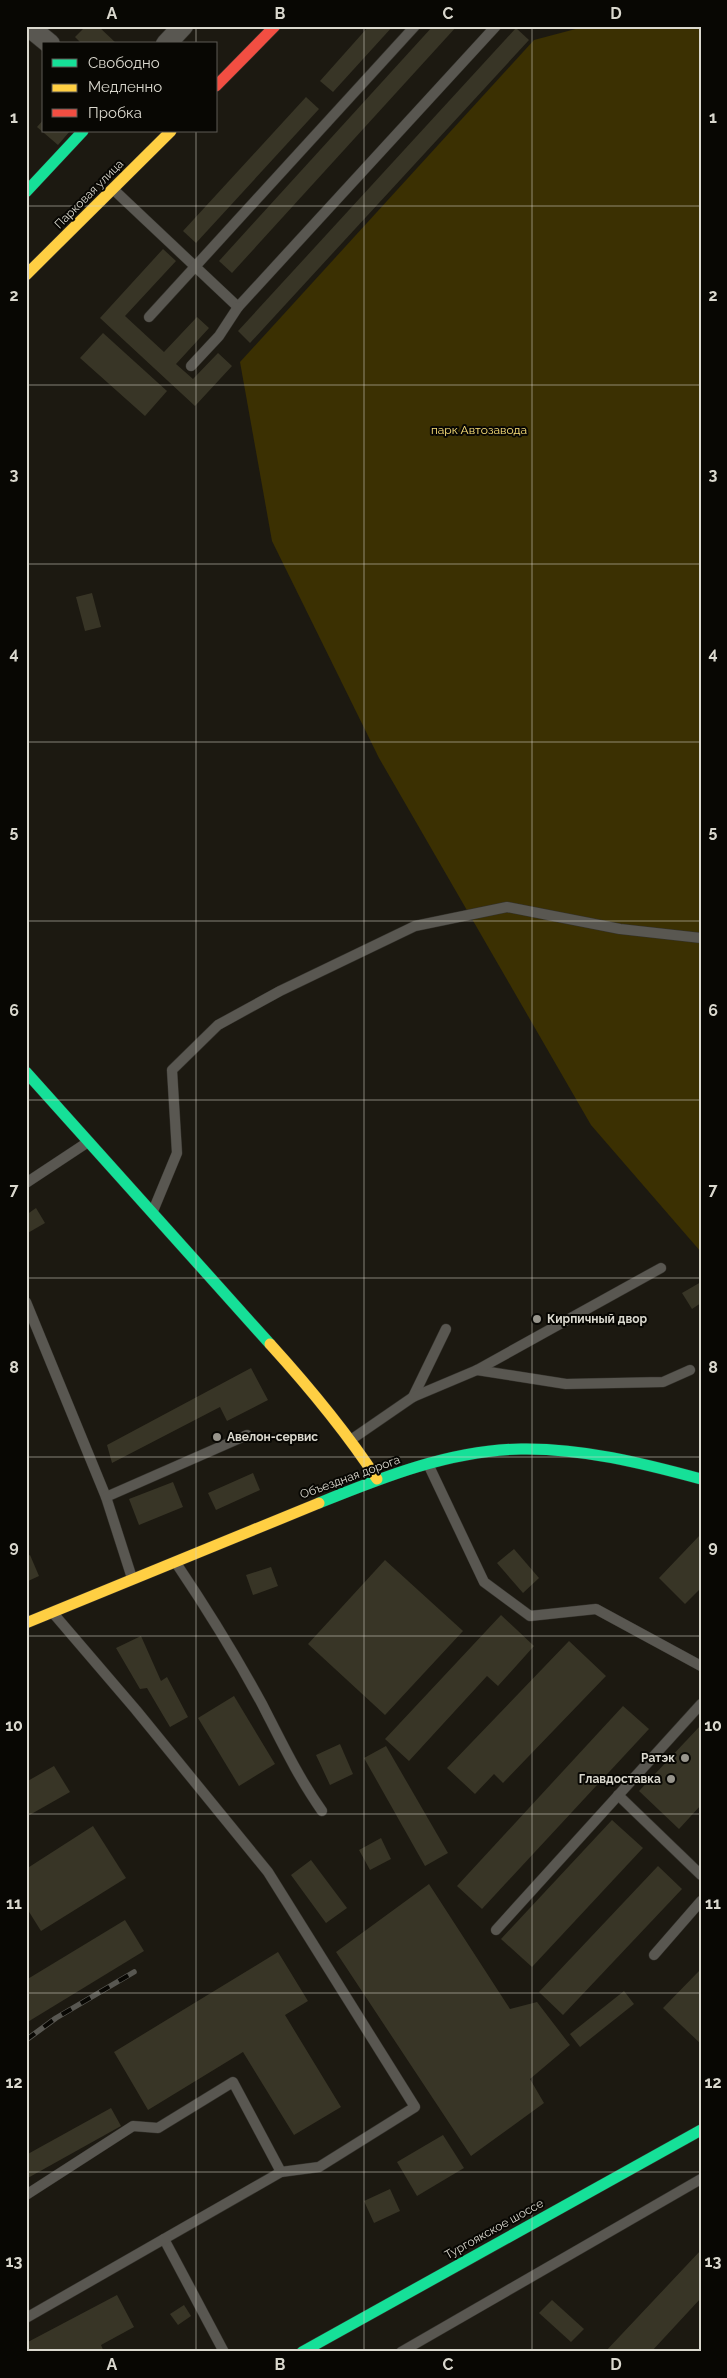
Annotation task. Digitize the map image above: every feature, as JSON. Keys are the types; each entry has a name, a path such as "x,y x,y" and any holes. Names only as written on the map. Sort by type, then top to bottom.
{"main road":[{"path":"218,84 275,26"},
{"path":"29,183 82,132"},
{"name":"Парковая улица","path":"26,275 170,132"},
{"path":"26,1072 314,1393 351,1439 377,1479"},
{"name":"Объездная дорога","path":"26,1623 174,1560 377,1479 427,1464 474,1454 520,1449 577,1452 670,1470 701,1479"},
{"name":"Тургоякское шоссе","path":"302,2352 701,2130"}],"street":[{"path":"28,26 48,42"},
{"path":"168,42 184,26"}],"lane":[{"path":"149,317 415,26"},
{"path":"191,366 219,336 238,306 496,26"},
{"path":"114,189 238,306"},
{"path":"152,1212 177,1153 172,1070 218,1025 280,991 415,926 507,907 620,928 701,938"},
{"path":"26,1183 89,1142"},
{"path":"351,1439 413,1397 477,1370 661,1268"},
{"path":"26,1302 106,1497 132,1579"},
{"path":"413,1397 446,1328"},
{"path":"477,1370 566,1384 663,1382 690,1370"},
{"path":"106,1497 247,1435"},
{"path":"427,1464 484,1582 530,1616 596,1609 701,1666"},
{"path":"174,1560 210,1613 262,1704 302,1782 322,1811"},
{"path":"26,2318 281,2172 319,2167 415,2107 268,1872 136,1710 53,1613"},
{"path":"496,1930 701,1704"},
{"path":"618,1795 701,1875"},
{"path":"654,1955 701,1901"},
{"path":"26,2195 132,2126 158,2128 233,2082 281,2172"},
{"path":"400,2352 701,2179"},
{"path":"164,2239 224,2352"}],"green space":[{"name":"парк Автозавода","path":"587,26 701,26 701,1252 591,1125 379,758 272,541 240,362 534,40"}],"building":[{"path":"86,26 98,26 115,42 80,42 75,37"},
{"path":"369,26 393,26 333,92 320,81"},
{"path":"433,26 457,26 232,273 219,261"},
{"path":"516,28 529,40 250,343 238,331"},
{"path":"306,97 319,109 196,243 183,231"},
{"path":"42,121 42,131 37,127"},
{"path":"43,132 69,132 58,145"},
{"path":"163,249 176,261 125,316 164,352 197,317 209,328 176,364 193,379 218,353 232,366 195,406 100,318"},
{"path":"103,333 167,391 145,416 80,358"},
{"path":"92,593 101,627 85,631 76,597"},
{"path":"36,1208 45,1223 26,1234 26,1215"},
{"path":"701,1282 701,1303 692,1309 682,1293"},
{"path":"251,1368 268,1400 227,1421 220,1407 112,1463 107,1445"},
{"path":"253,1473 260,1490 216,1510 208,1493"},
{"path":"173,1482 183,1507 139,1525 129,1499"},
{"path":"701,1534 701,1588 685,1604 659,1578"},
{"path":"514,1549 539,1578 523,1593 497,1563"},
{"path":"30,1555 39,1576 26,1582 26,1557"},
{"path":"385,1560 463,1631 385,1715 308,1644"},
{"path":"271,1567 278,1586 253,1595 246,1575"},
{"path":"501,1615 534,1646 498,1686 487,1676 409,1761 385,1739"},
{"path":"141,1636 161,1681 167,1677 188,1717 170,1727 147,1688 140,1689 116,1648"},
{"path":"569,1641 606,1676 503,1783 494,1774 475,1794 447,1768"},
{"path":"234,1696 275,1764 239,1786 198,1718"},
{"path":"623,1706 649,1729 482,1909 457,1886"},
{"name":"Ратэк","path":"701,1725 701,1805 679,1829 639,1791"},
{"path":"340,1744 353,1774 330,1785 316,1755"},
{"path":"386,1746 448,1853 425,1866 364,1758"},
{"path":"54,1766 70,1792 26,1817 26,1782"},
{"path":"612,1820 643,1848 532,1967 501,1939"},
{"path":"93,1826 126,1878 41,1931 26,1907 26,1869"},
{"path":"381,1838 391,1859 370,1870 359,1850"},
{"path":"311,1860 347,1908 326,1923 291,1875"},
{"path":"658,1866 682,1889 563,2015 539,1992"},
{"path":"429,1884 510,2009 537,2002 570,2045 530,2079 544,2103 471,2156 336,1952"},
{"path":"125,1920 144,1951 26,2023 26,1980"},
{"path":"278,1952 308,2001 285,2015 341,2107 294,2135 243,2052 148,2110 114,2052"},
{"path":"701,1969 701,2044 663,2008"},
{"path":"624,1991 634,2004 580,2047 570,2034"},
{"path":"111,2108 121,2126 26,2179 26,2155"},
{"path":"443,2135 464,2168 417,2196 397,2162"},
{"path":"390,2189 400,2211 374,2223 364,2201"},
{"path":"701,2250 701,2298 651,2352 605,2352"},
{"path":"117,2295 134,2327 101,2345 104,2352 26,2352 26,2343"},
{"path":"552,2300 584,2329 571,2342 539,2313"},
{"path":"184,2305 191,2316 178,2325 170,2314"}],"railway":[{"path":"26,2040 56,2018 134,1972"}],"traffic: fast":[{"path":"26,192 82,132"},
{"path":"26,1072 270,1344"},
{"path":"319,1503 393,1475 443,1460 469,1454 521,1449 544,1449 589,1454 657,1467 701,1479"},
{"path":"302,2352 701,2130"}],"traffic: slow":[{"path":"26,275 170,132"},
{"path":"270,1344 326,1409 377,1479"},
{"path":"26,1623 319,1503"}],"traffic: jam":[{"path":"218,84 275,26"}],"place":[{"name":"Кирпичный двор","path":"537,1319"},
{"name":"Авелон-сервис","path":"217,1437"},
{"name":"Ратэк","path":"685,1758"},
{"name":"Главдоставка","path":"671,1779"}]}
